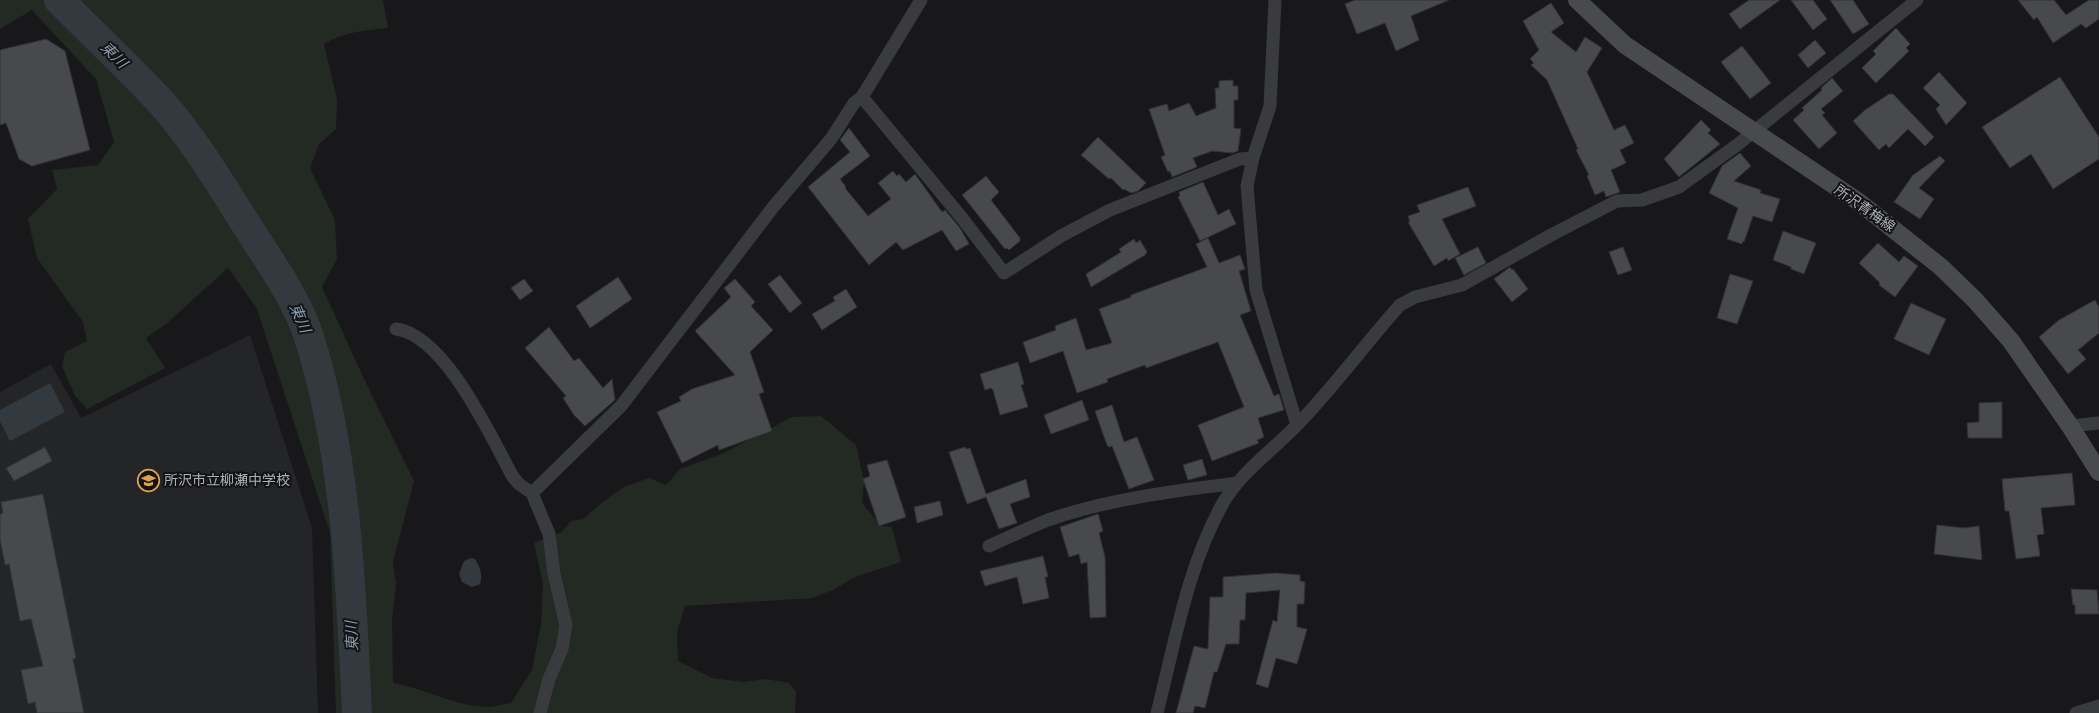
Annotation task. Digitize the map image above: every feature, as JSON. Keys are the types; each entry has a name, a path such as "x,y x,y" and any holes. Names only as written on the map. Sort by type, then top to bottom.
{"main road":[{"name":"所沢青梅線","path":"1577,0 1625,45 1752,132 1859,202 1941,267 1975,300 2011,342 2070,426 2099,472"}],"street":[{"path":"532,493 621,406 774,206 831,140 854,103 862,98 921,0"},
{"path":"1275,0 1270,106 1253,158 1247,186 1256,290 1298,425"},
{"path":"1157,713 1202,545 1224,502 1237,483 1298,425 1400,305 1415,297 1462,285 1617,200 1642,200 1679,187 1737,145 1917,0"},
{"path":"862,98 962,218 1004,274 1061,236 1110,210 1240,158 1253,158"},
{"path":"396,329 404,330 423,340 448,367 479,414 513,477 519,484 532,493 549,534 554,574 566,625 562,649 549,680 540,713"},
{"path":"2070,426 2099,423"},
{"path":"989,546 1048,520 1089,508 1144,497 1237,483"},
{"path":"2076,713 2099,706"}],"shaded area":[{"path":"0,0 383,0 388,28 347,34 324,44 337,100 336,129 319,144 310,168 335,220 337,259 322,287 365,381 414,481 393,562 396,584 392,618 393,683 405,685 462,704 489,707 511,703 532,670 541,624 543,584 534,543 562,532 571,521 583,519 604,501 624,487 649,478 666,485 680,469 724,453 792,417 821,416 856,445 864,482 862,503 881,526 892,527 901,562 855,577 833,590 812,598 685,606 677,632 678,661 712,678 744,682 765,679 789,683 796,692 795,713 336,713 330,533 257,309 228,268 166,324 146,338 165,368 87,409 75,396 62,366 65,352 87,341 83,322 37,258 28,219 57,189 52,170 98,165 114,142 96,79 32,10 0,29"},
{"name":"所沢市立柳瀬中学校","path":"250,335 312,528 318,713 0,713 0,392 51,364 81,418"},
{"path":"50,383 65,412 10,441 0,421 0,410"},
{"path":"471,558 475,559 477,562 481,577 480,584 472,587 462,582 459,574 464,561"}],"building":[{"path":"1355,0 1449,0 1411,16 1419,40 1396,51 1385,23 1357,34 1345,4"},
{"path":"1749,0 1780,0 1740,29 1729,14"},
{"path":"1791,0 1813,0 1827,19 1813,30"},
{"path":"1830,0 1853,0 1869,24 1853,34"},
{"path":"2018,0 2054,0 2066,15 2089,0 2099,0 2099,19 2086,28 2081,24 2053,43 2037,17 2034,20"},
{"path":"1551,3 1564,23 1551,32 1576,52 1585,37 1602,48 1587,72 1614,130 1625,125 1634,143 1620,150 1626,163 1611,170 1620,192 1606,197 1604,191 1595,195 1587,176 1589,175 1576,150 1578,149 1547,80 1531,65 1534,63 1530,59 1539,50 1523,21"},
{"path":"1896,28 1910,44 1906,48 1909,51 1876,83 1862,68 1876,54 1873,51"},
{"path":"46,39 65,51 90,150 32,166 19,159 6,123 0,125 0,50"},
{"path":"1815,40 1826,53 1808,68 1798,55"},
{"path":"1742,46 1771,83 1750,99 1721,62"},
{"path":"1939,72 1967,103 1946,125 1936,109 1940,105 1923,88"},
{"path":"2060,77 2099,137 2099,159 2053,189 2031,154 2010,168 1982,127"},
{"path":"1832,78 1843,91 1821,109 1825,113 1822,115 1837,133 1819,149 1793,120 1804,110 1802,108 1822,90 1821,88"},
{"path":"1233,80 1233,86 1238,86 1238,100 1234,100 1234,128 1241,129 1238,151 1233,153 1212,151 1193,158 1197,167 1172,177 1161,157 1165,155 1149,109 1167,104 1169,111 1189,103 1196,116 1216,108 1215,88 1219,88 1219,81"},
{"path":"1889,94 1893,94 1934,137 1925,146 1908,129 1889,148 1886,144 1879,150 1853,121 1865,110"},
{"path":"1701,120 1711,130 1708,133 1720,144 1679,177 1664,159"},
{"path":"849,128 870,156 840,179 846,187 845,188 868,216 891,199 878,183 893,171 897,176 899,174 906,182 915,174 942,212 945,210 960,228 969,244 956,251 942,230 903,250 896,242 869,265 808,187 850,152 840,140"},
{"path":"1098,137 1146,183 1138,191 1131,193 1124,189 1123,190 1111,178 1109,179 1081,155"},
{"path":"1740,153 1751,166 1734,181 1761,190 1760,193 1780,199 1772,222 1753,216 1742,244 1727,239 1738,208 1709,193 1722,166"},
{"path":"1940,156 1945,161 1919,188 1934,199 1920,219 1894,202 1913,175"},
{"path":"986,176 999,192 991,200 1020,238 1020,241 1009,250 1007,248 1005,249 962,195"},
{"path":"1203,182 1218,215 1229,209 1236,224 1200,241 1178,197 1180,196 1179,192"},
{"path":"1468,187 1476,206 1442,219 1460,254 1448,261 1447,258 1434,266 1408,222 1410,222 1408,216 1420,212 1417,205"},
{"path":"1783,231 1816,243 1804,274 1773,260"},
{"path":"1208,238 1219,263 1240,255 1245,269 1239,271 1251,311 1240,315 1274,396 1279,394 1284,410 1258,418 1264,437 1257,440 1259,443 1212,461 1198,425 1244,407 1218,342 1146,368 1145,365 1107,379 1108,382 1077,393 1063,351 1030,363 1023,342 1056,330 1055,326 1076,318 1086,350 1112,343 1099,309 1131,297 1131,295 1207,267 1196,244"},
{"path":"1134,239 1136,243 1140,240 1147,252 1145,255 1091,287 1086,274 1121,252 1119,249"},
{"path":"1878,243 1899,262 1904,256 1918,266 1895,297 1879,285 1880,283 1859,263"},
{"path":"1478,247 1486,263 1464,275 1455,258"},
{"path":"1623,247 1632,270 1618,275 1609,252"},
{"path":"1510,267 1528,289 1512,302 1494,279"},
{"path":"1730,274 1753,281 1737,324 1717,318"},
{"path":"780,275 802,303 790,313 768,284"},
{"path":"618,277 632,299 590,328 576,306"},
{"path":"524,279 533,291 520,300 511,288"},
{"path":"735,279 755,302 751,306 773,330 750,352 764,392 759,394 772,431 719,450 718,445 682,463 657,412 681,401 679,397 692,389 735,375 695,331 731,297 724,288"},
{"path":"846,289 857,307 822,330 812,314 835,301 833,297"},
{"path":"2095,300 2099,307 2099,333 2078,350 2086,359 2068,374 2039,337 2059,320"},
{"path":"1911,303 1946,319 1929,355 1894,339"},
{"path":"549,327 574,361 579,358 603,388 612,379 615,400 585,426 574,415 563,398 566,396 525,348"},
{"path":"1018,362 1024,384 1021,385 1028,407 1000,415 993,390 991,388 985,390 980,374"},
{"path":"1082,400 1089,420 1051,434 1044,415"},
{"path":"2002,402 2002,438 1968,438 1967,423 1979,422 1979,403"},
{"path":"1112,405 1124,442 1137,437 1154,480 1129,489 1112,446 1109,447 1107,445 1095,411"},
{"path":"45,447 52,461 14,481 6,468"},
{"path":"965,447 966,449 970,448 986,494 1026,479 1030,497 1010,504 1017,523 999,529 986,497 967,504 949,452"},
{"path":"1202,459 1207,475 1188,480 1183,465"},
{"path":"887,460 906,517 879,526 863,479 870,476 867,465"},
{"path":"2072,473 2075,505 2041,508 2044,534 2037,535 2040,556 2016,559 2009,511 2005,511 2002,479"},
{"path":"43,494 76,658 73,659 84,713 37,713 35,702 28,704 21,670 43,666 31,619 20,621 9,564 5,565 0,540 0,514 3,513 1,502"},
{"path":"940,501 943,515 917,523 914,507"},
{"path":"1098,514 1103,531 1099,533 1105,557 1106,617 1090,618 1087,562 1081,564 1079,554 1069,557 1060,527"},
{"path":"1937,525 1964,528 1979,526 1982,560 1934,554"},
{"path":"1043,556 1048,577 1045,577 1049,598 1023,604 1017,577 985,586 980,571"},
{"path":"1276,573 1300,575 1300,581 1305,582 1304,604 1297,604 1297,627 1307,629 1297,664 1276,658 1268,688 1256,684 1273,620 1277,622 1280,590 1246,593 1245,620 1240,620 1239,644 1226,644 1217,672 1214,672 1205,708 1195,706 1193,713 1176,713 1194,646 1208,649 1210,597 1223,597 1223,577"},
{"path":"2071,589 2097,590 2099,614 2075,614 2075,605 2073,605"}],"waterway":[{"name":"東川","path":"59,0 147,87 172,115 208,164 275,269 303,320 321,380 339,474 349,569 357,713"}],"place":[{"name":"所沢市立柳瀬中学校","path":"148,480"}]}
